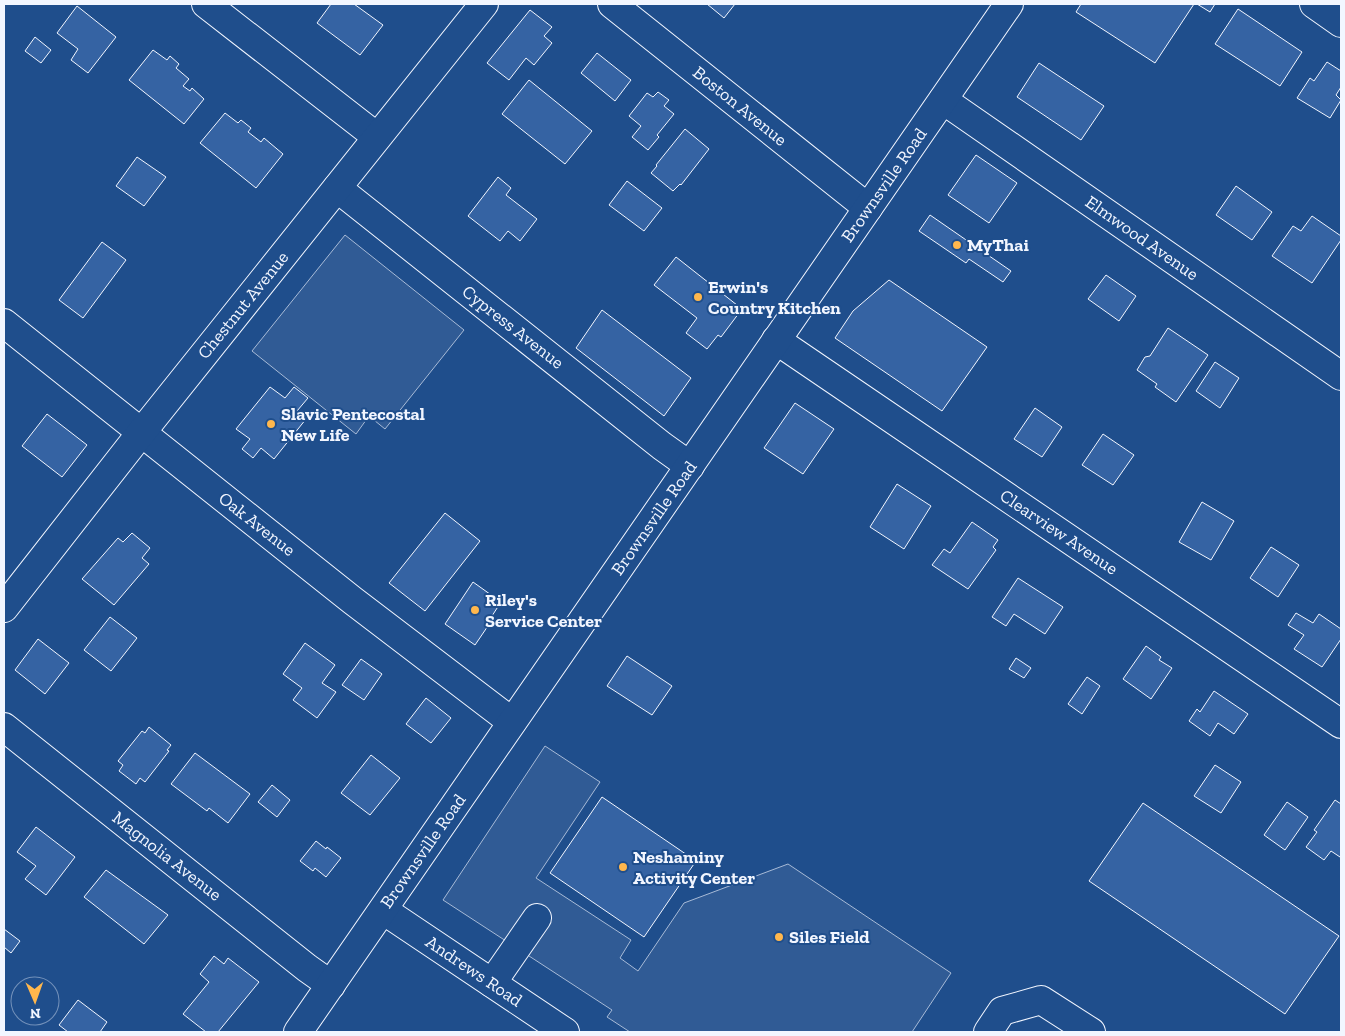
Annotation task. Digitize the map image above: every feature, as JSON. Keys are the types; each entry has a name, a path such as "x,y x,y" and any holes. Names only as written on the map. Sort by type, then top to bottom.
{"street":[{"path":"206,4 377,137"},
{"name":"Chestnut Avenue","path":"4,608 141,433 484,4"},
{"name":"Boston Avenue","path":"612,4 868,208"},
{"name":"Brownsville Road","path":"298,1032 1009,4"},
{"path":"1314,4 1341,22"},
{"name":"Elmwood Avenue","path":"942,100 1341,376"},
{"name":"Cypress Avenue","path":"337,188 662,446 690,466"},
{"name":"Oak Avenue","path":"4,323 352,600 512,722"},
{"name":"Clearview Avenue","path":"776,340 1341,724"},
{"name":"Magnolia Avenue","path":"4,727 307,968 331,985"},
{"name":"Andrews Road","path":"383,910 566,1032"},
{"path":"492,983 538,918"},
{"path":"995,1021 1041,1000 1091,1032"}],"shaded area":[{"path":"345,235 464,330 385,429 369,416 356,434 252,351"},
{"name":"Siles Field","path":"545,746 600,782 536,878 631,940 620,958 638,971 684,903 788,864 951,973 912,1032 630,1032 607,1017 612,1010 443,900"}],"building":[{"path":"331,4 354,4 383,25 360,55 317,23"},
{"path":"707,4 735,4 724,18"},
{"path":"1081,4 1194,4 1155,63 1076,12"},
{"path":"1197,4 1215,4 1210,12"},
{"path":"77,6 116,37 88,73 71,60 78,49 57,33"},
{"path":"1238,9 1302,52 1280,86 1215,44"},
{"path":"530,10 552,27 544,36 552,43 534,65 526,58 509,80 487,63"},
{"path":"35,37 51,50 41,63 25,51"},
{"path":"153,50 167,60 170,56 179,64 176,68 189,79 183,86 190,91 192,88 204,99 184,124 129,80"},
{"path":"597,53 631,80 615,101 581,73"},
{"path":"1327,62 1341,71 1341,87 1336,95 1341,100 1330,118 1297,98 1310,78 1314,81"},
{"path":"1039,63 1104,106 1081,140 1017,97"},
{"path":"529,80 592,131 565,164 502,114"},
{"path":"658,92 669,100 664,106 674,114 648,150 632,137 641,126 629,116 647,93 653,97"},
{"path":"225,113 238,123 241,120 251,128 248,132 261,142 264,138 283,154 256,188 200,143"},
{"path":"685,129 709,149 681,185 673,191 651,173"},
{"path":"976,155 1017,183 989,223 948,195"},
{"path":"137,157 166,177 144,206 116,186"},
{"path":"498,177 511,188 506,195 537,219 520,241 508,231 500,241 468,216"},
{"path":"627,181 662,208 644,231 609,205"},
{"path":"1236,186 1272,212 1252,240 1216,215"},
{"name":"MyThai","path":"930,215 1011,271 1003,282 969,259 966,263 919,231"},
{"path":"1312,216 1341,236 1341,240 1312,283 1272,256 1293,226 1301,231"},
{"path":"102,242 126,260 83,318 59,300"},
{"name":"Erwin's Country Kitchen","path":"676,257 742,309 721,337 718,335 707,349 686,333 697,318 654,285"},
{"path":"1106,275 1136,296 1119,321 1088,299"},
{"path":"889,280 987,347 942,411 835,338 853,311"},
{"path":"602,310 691,378 664,416 576,348"},
{"path":"1168,328 1208,355 1176,402 1155,387 1157,384 1137,370 1145,357 1150,356"},
{"path":"1215,362 1239,378 1220,408 1196,391"},
{"name":"Slavic Pentecostal New Life","path":"270,387 285,398 294,387 308,398 297,411 306,419 274,459 261,448 253,458 242,449 250,439 236,429"},
{"path":"795,403 834,429 803,474 764,448"},
{"path":"1035,408 1062,427 1042,457 1014,439"},
{"path":"47,414 87,445 62,477 22,446"},
{"path":"1103,434 1134,455 1113,485 1082,465"},
{"path":"897,484 931,506 904,549 870,527"},
{"path":"1202,502 1234,521 1211,560 1179,542"},
{"path":"445,513 480,541 425,611 389,583"},
{"path":"972,522 998,540 993,547 996,550 968,589 932,565 944,549 950,553"},
{"path":"132,533 150,548 142,558 149,564 114,605 82,579 118,538 123,542"},
{"path":"1271,547 1299,565 1278,597 1250,578"},
{"path":"1018,578 1063,607 1045,634 1014,614 1006,626 992,617"},
{"name":"Riley's Service Center","path":"473,582 501,602 490,619 492,620 475,645 445,624"},
{"path":"1296,613 1313,623 1319,614 1341,629 1341,639 1322,667 1294,649 1304,635 1288,625"},
{"path":"110,617 137,638 111,671 84,650"},
{"path":"38,639 69,663 45,694 15,670"},
{"path":"305,643 335,665 322,683 336,692 317,718 293,700 302,688 283,674"},
{"path":"1146,646 1161,657 1159,660 1172,668 1151,699 1123,679"},
{"path":"627,656 672,686 652,715 607,686"},
{"path":"1016,658 1031,668 1024,678 1009,669"},
{"path":"361,659 382,674 364,700 342,685"},
{"path":"1087,677 1100,686 1082,714 1068,704"},
{"path":"1214,691 1248,714 1234,734 1218,723 1210,736 1189,721 1197,709 1200,712"},
{"path":"426,698 451,718 431,743 406,724"},
{"path":"149,727 171,745 167,750 169,751 145,782 140,778 136,784 119,771 123,765 118,761 142,731 145,733"},
{"path":"195,753 250,794 228,823 209,808 207,811 171,784"},
{"path":"371,755 400,778 370,815 341,793"},
{"path":"1215,765 1241,782 1221,813 1194,796"},
{"path":"272,785 290,800 277,817 258,802"},
{"name":"Neshaminy Activity Center","path":"602,797 696,861 644,937 550,873"},
{"path":"1335,800 1341,804 1341,855 1340,857 1331,851 1324,860 1306,847 1317,832 1314,830"},
{"path":"1287,802 1308,817 1285,850 1264,835"},
{"path":"1143,803 1339,936 1285,1014 1089,881"},
{"path":"36,827 75,857 46,895 25,879 36,866 17,852"},
{"path":"316,841 341,858 326,877 315,868 313,871 300,861"},
{"path":"106,870 168,915 144,944 84,897"},
{"path":"4,929 20,941 11,953 4,947"},
{"path":"214,956 224,964 228,958 259,982 218,1032 206,1032 183,1014 209,982 200,974"},
{"path":"78,1000 107,1022 100,1032 68,1032 60,1024"}],"place":[{"name":"MyThai","path":"957,245"},
{"name":"Erwin's Country Kitchen","path":"698,297"},
{"name":"Slavic Pentecostal New Life","path":"271,424"},
{"name":"Riley's Service Center","path":"475,610"},
{"name":"Neshaminy Activity Center","path":"623,867"},
{"name":"Siles Field","path":"779,937"}]}
